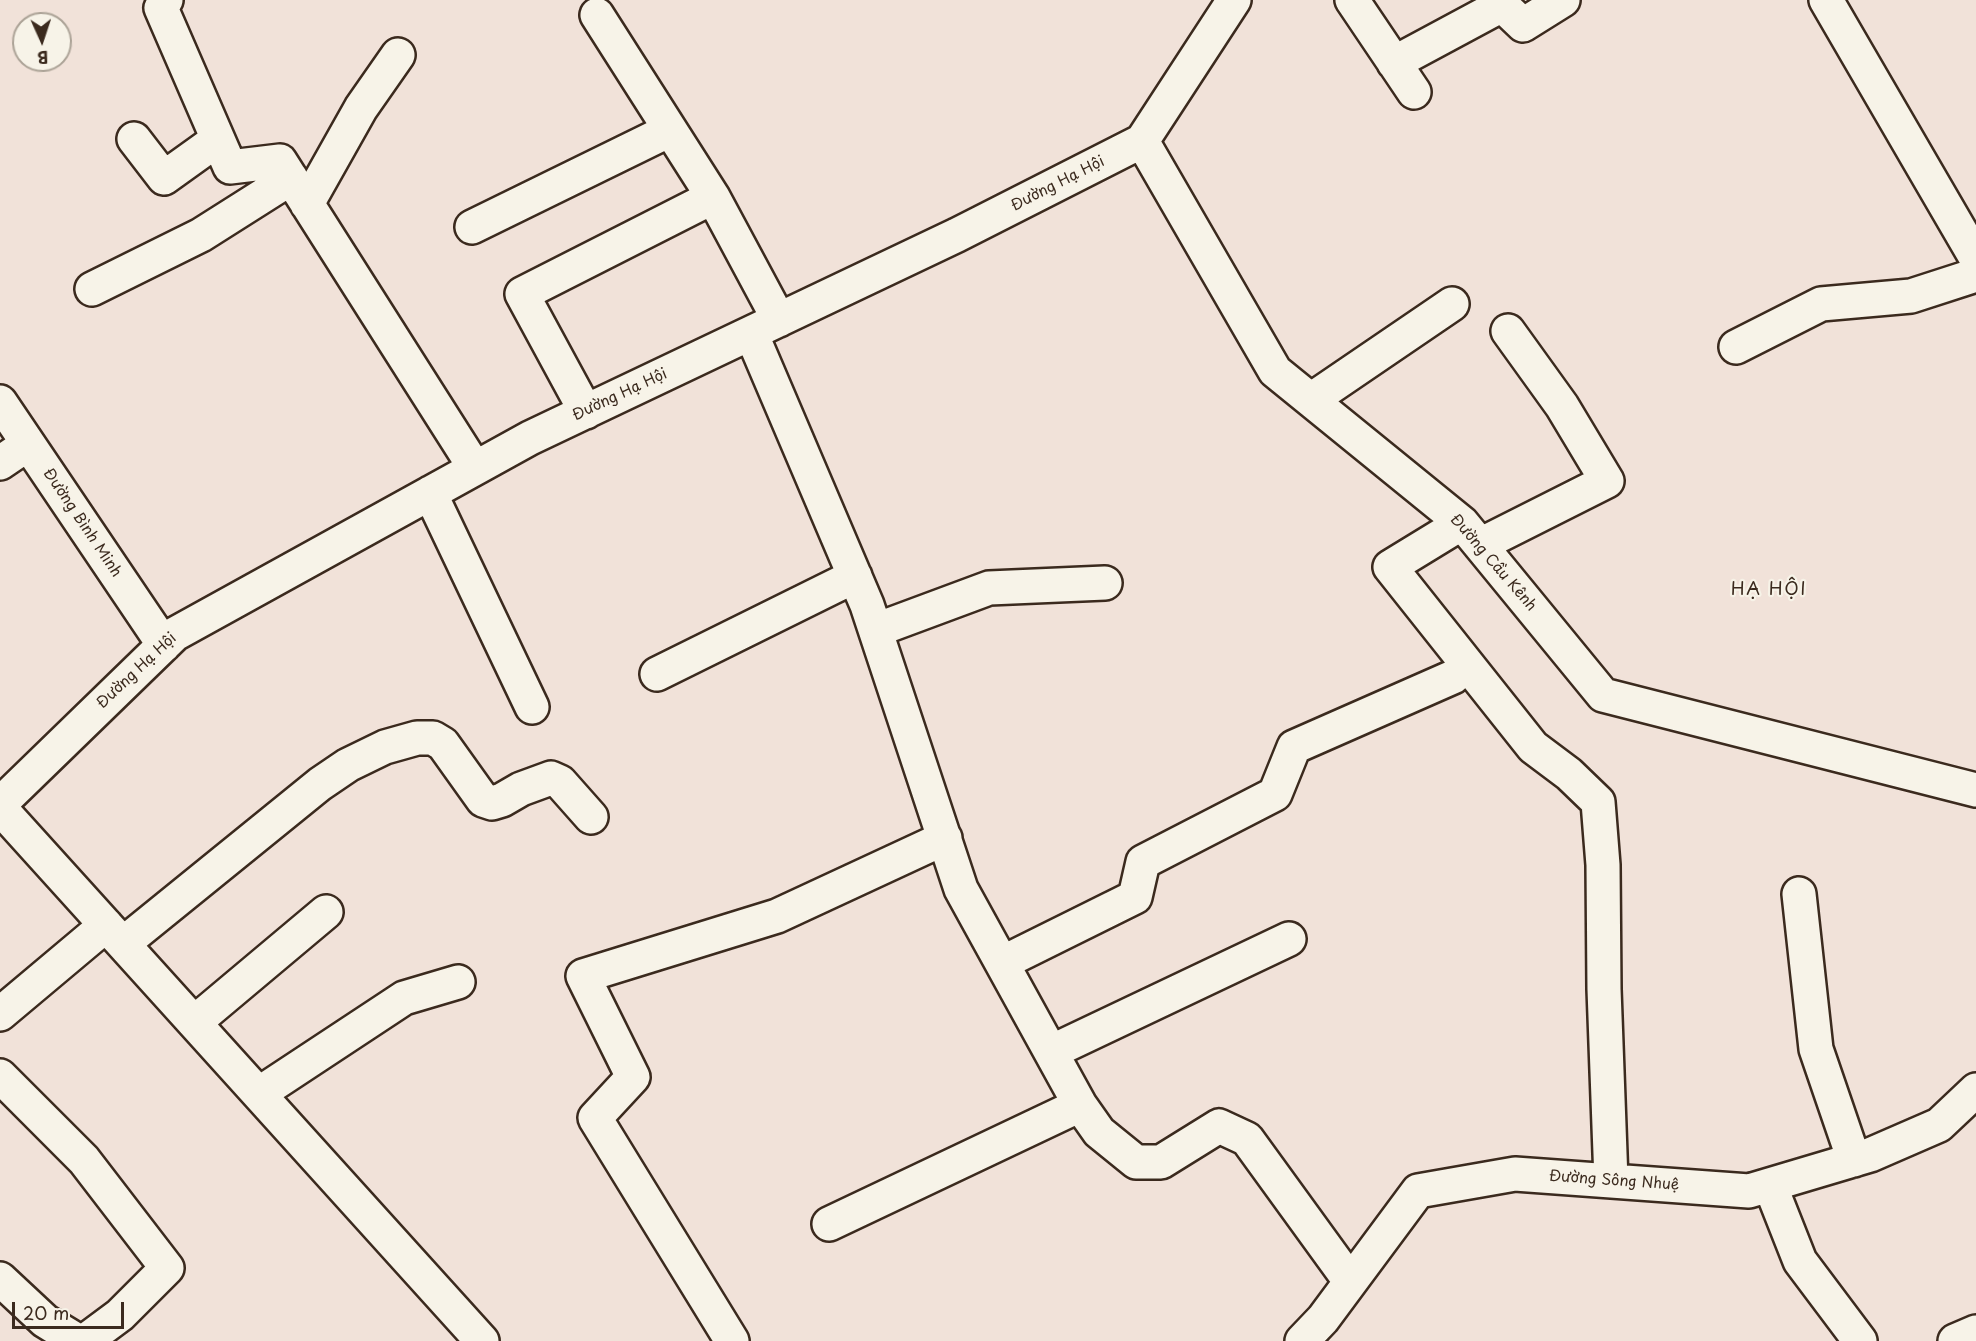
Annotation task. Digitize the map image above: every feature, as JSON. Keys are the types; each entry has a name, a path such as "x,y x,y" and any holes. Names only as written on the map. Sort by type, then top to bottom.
{"street":[{"path":"166,0 161,9 230,167 280,161 475,468"},
{"name":"Đường Hạ Hội","path":"0,806 175,634 475,468 586,412 957,235 1142,141 1234,0"},
{"path":"1352,0 1414,92"},
{"path":"1394,63 1502,5 1523,25 1563,0"},
{"path":"1826,0 1976,258"},
{"path":"597,15 713,197 765,326 876,630 961,889 1080,1105 1099,1132 1136,1162 1161,1162 1219,1126 1247,1139 1350,1281"},
{"path":"92,289 201,235 299,191 398,55"},
{"path":"472,227 670,130"},
{"path":"134,139 164,178 218,140"},
{"name":"Đường Cầu Kênh","path":"1142,141 1275,371 1471,534 1603,695 1976,790"},
{"path":"586,412 522,294 713,197"},
{"path":"1736,347 1821,304 1911,296 1976,275"},
{"path":"1311,400 1452,304"},
{"path":"1508,331 1562,406 1606,481 1390,567 1533,747 1569,774 1598,802 1603,865 1611,1181"},
{"name":"Đường Bình Minh","path":"0,402 164,645"},
{"path":"0,463 28,444"},
{"path":"430,493 532,707"},
{"path":"657,674 855,576"},
{"path":"876,630 989,588 1105,583"},
{"path":"1002,963 1135,897 1143,862 1275,794 1294,747 1453,677"},
{"path":"0,1014 115,934 320,784 348,765 385,747 417,738 433,738 443,744 483,800 492,803 520,789 551,778 560,782 591,817"},
{"path":"0,806 482,1341"},
{"path":"732,1341 595,1118 633,1077 583,976 777,916 945,838"},
{"path":"1799,894 1816,1049 1854,1160"},
{"path":"195,1022 326,912"},
{"path":"1051,1052 1289,939"},
{"path":"260,1093 404,998 458,982"},
{"path":"0,1076 84,1160 167,1268 120,1315 85,1341"},
{"name":"Đường Sông Nhuệ","path":"1302,1341 1418,1191 1515,1174 1749,1191 1854,1160 1939,1125 1976,1090"},
{"path":"829,1224 1080,1105"},
{"path":"1770,1185 1800,1261 1860,1341"},
{"path":"0,1279 45,1321 78,1341"},
{"path":"1955,1341 1976,1332"}],"district":[{"name":"HẠ HỘI","path":"1769,590"}]}
